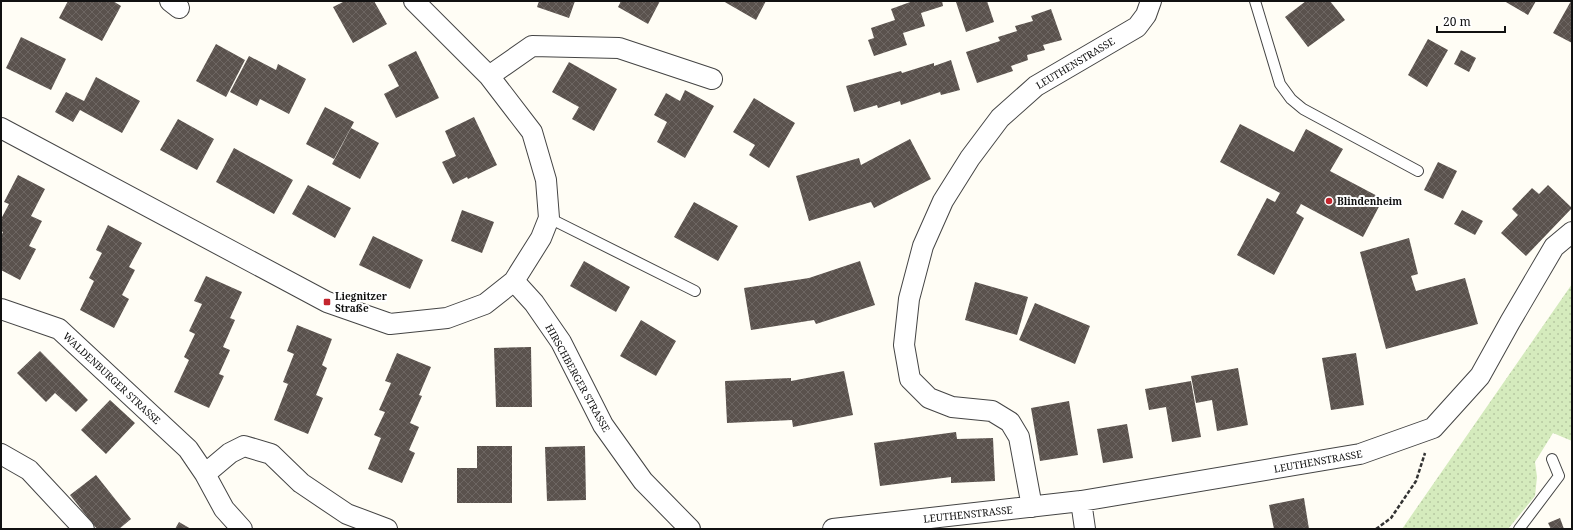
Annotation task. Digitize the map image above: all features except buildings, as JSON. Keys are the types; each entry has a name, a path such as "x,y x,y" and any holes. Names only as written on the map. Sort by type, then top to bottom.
{"street":[{"path":"1,128 327,302 390,324 447,318 485,304 514,281 541,238 549,218 546,180 532,132 489,76 414,1"},
{"name":"LEUTHENSTRASSE","path":"1032,507 1019,437 1010,422 992,411 952,407 929,398 910,379 904,345 909,299 923,246 943,201 970,158 1000,118 1036,86 1137,27 1146,15 1151,1"},
{"path":"489,76 532,46 619,48 712,80"},
{"name":"LEUTHENSTRASSE","path":"833,529 1081,501 1360,454 1433,428 1480,376 1554,247 1572,232"},
{"name":"HIRSCHBERGER STRASSE","path":"514,281 534,303 561,342 603,425 643,481 690,529"},
{"name":"WALDENBURGER STRASSE","path":"1,309 59,329 188,449 205,474"},
{"path":"242,529 224,509 205,474 230,453 244,446 271,454 301,483 347,514 387,529"},
{"path":"1,454 29,470 84,529"},
{"path":"1081,501 1085,529"}],"lane":[{"path":"1255,1 1280,84 1291,99 1302,109 1418,171"},
{"path":"549,218 695,291"},
{"path":"1519,529 1559,476 1552,459"}],"path":[{"path":"1376,529 1391,518 1416,481 1433,428"}],"green space":[{"path":"1572,284 1572,441 1553,433 1535,462 1537,477 1535,496 1508,529 1402,529"}],"place":[{"name":"Blindenheim","path":"1329,201"},
{"name":"Liegnitzer Straße","path":"327,302"}]}
